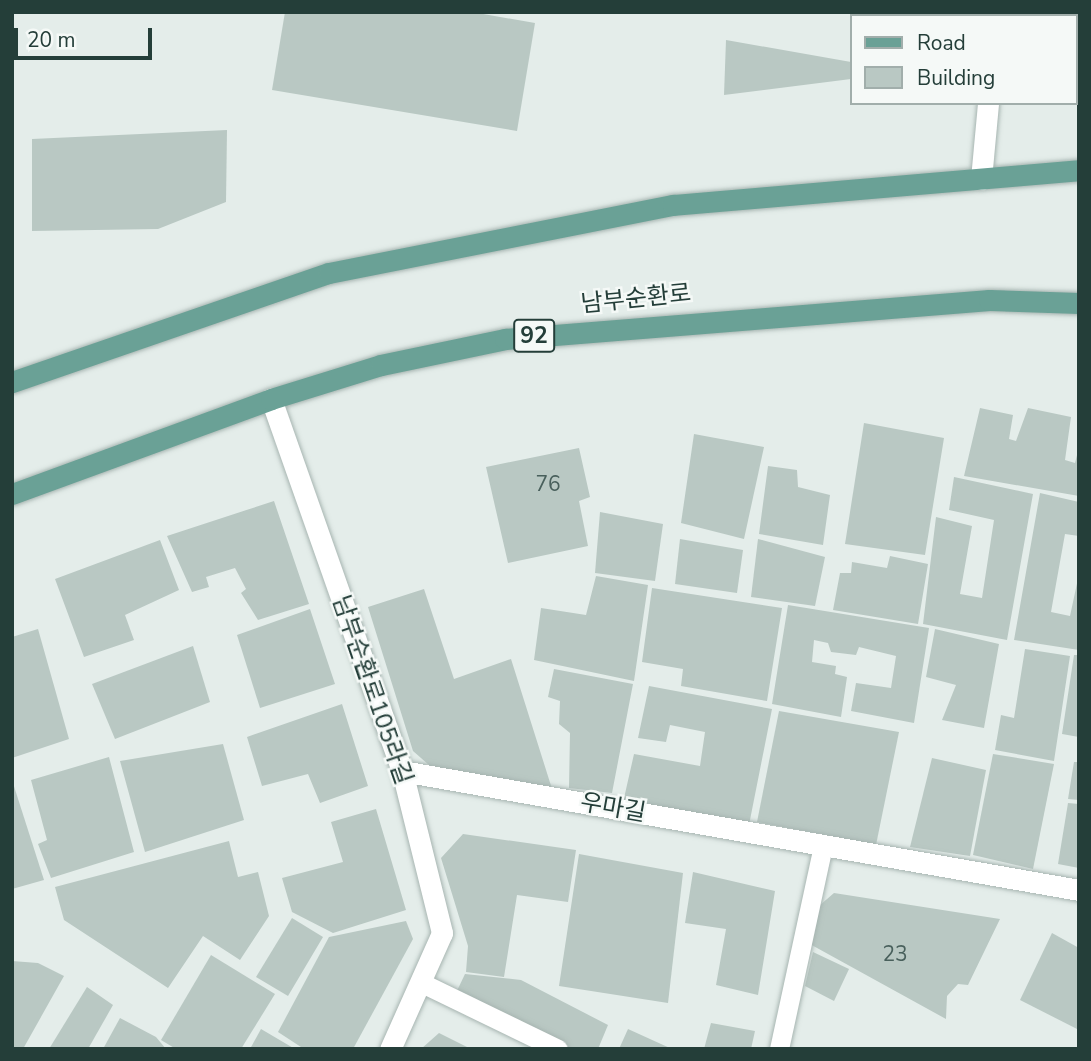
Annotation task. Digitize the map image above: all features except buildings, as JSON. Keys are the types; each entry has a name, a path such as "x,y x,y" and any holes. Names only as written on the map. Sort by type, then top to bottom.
{"main road":[{"path":"12,382 329,273 673,205 1079,170"},
{"name":"남부순환로","path":"12,494 271,399 381,365 505,339 989,300 1079,303"}],"street":[{"path":"990,12 996,14"},
{"path":"981,179 988,105"},
{"name":"남부순환로105라길","path":"271,399 402,771 443,933 390,1049"},
{"name":"우마길","path":"402,771 1079,890"}],"lane":[{"path":"779,1049 823,845"},
{"path":"422,983 558,1049"}]}
